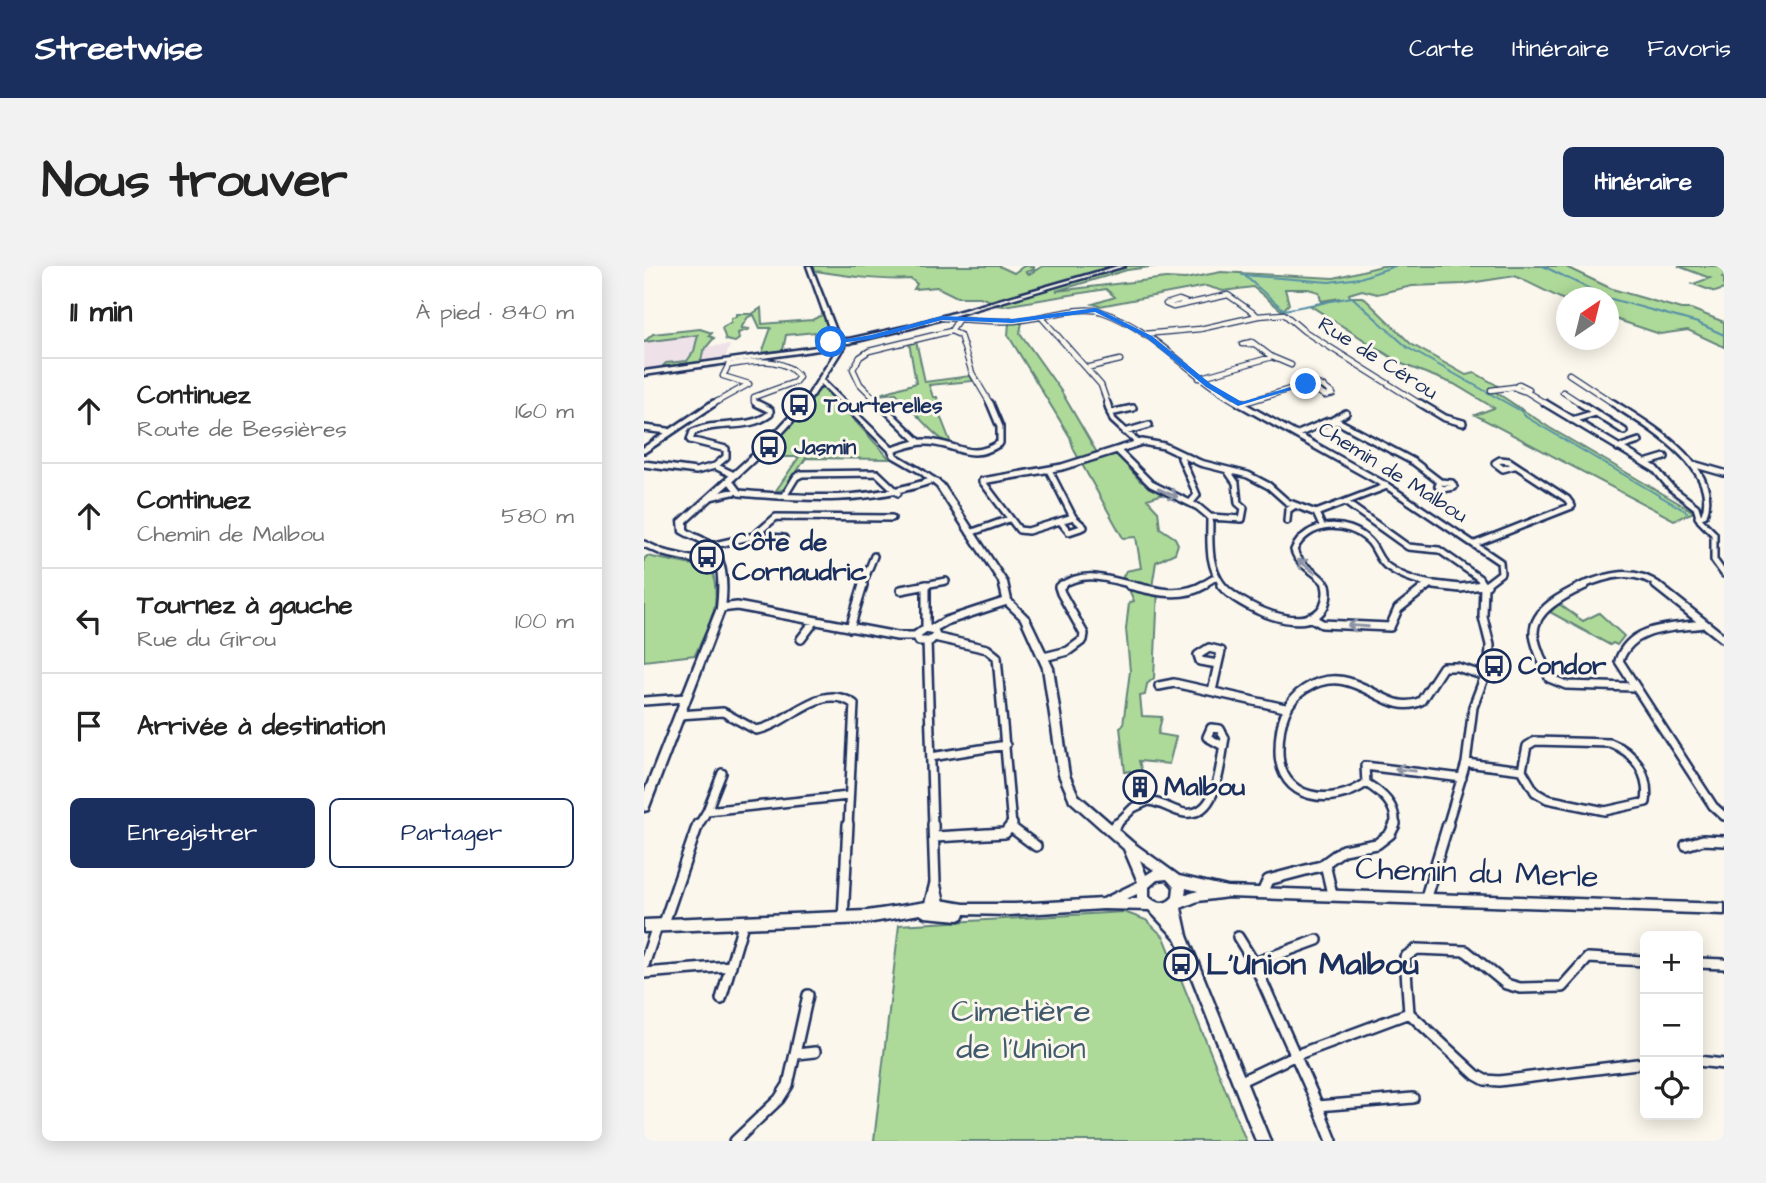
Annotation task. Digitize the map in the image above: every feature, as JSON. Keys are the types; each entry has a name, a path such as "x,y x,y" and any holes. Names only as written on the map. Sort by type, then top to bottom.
{"street":[{"path":"729,363 872,337 1123,266"},
{"path":"811,269 834,333 842,344"},
{"path":"1187,303 1228,295 1258,316"},
{"name":"Chemin de Malbou","path":"942,318 1041,318 1100,311 1147,335 1199,378 1387,486 1495,557 1503,567 1501,573 1493,582 1484,586"},
{"name":"Rue de Cérou","path":"1258,316 1281,313 1327,346 1426,407 1445,418 1463,423"},
{"path":"1147,335 1258,316"},
{"path":"1041,318 1104,390 1110,413 1137,442"},
{"path":"951,331 958,320"},
{"path":"892,450 919,442 944,446 956,452 980,453 998,445 1003,437 983,388 973,377 960,335 951,331 874,349 860,357 853,369 859,384 919,442"},
{"path":"829,364 834,333"},
{"path":"784,538 754,536 710,546 688,535 682,525 687,516 732,478 807,401 842,344"},
{"path":"1254,344 1272,357 1291,365"},
{"path":"1199,378 1272,357"},
{"path":"1086,368 1121,360"},
{"path":"644,373 758,361 791,368 799,377 790,386 766,391 754,397 754,402 770,410 764,420 749,424 712,425 693,432 690,440 726,449 726,457 715,466 696,471 644,464"},
{"path":"644,450 669,431 749,384 723,376 729,363"},
{"path":"1569,374 1641,421 1696,465 1724,473"},
{"path":"655,926 892,918 934,908 969,914 1103,904 1165,909 1174,905 1181,892 1172,878 1084,808 1068,787 1044,657 1025,618 1007,601 1003,582 933,480 894,456 892,450 821,381"},
{"path":"1241,404 1306,384 1318,383 1333,394 1325,396 1306,384"},
{"path":"1491,390 1514,387 1525,391 1645,463 1696,507 1698,517 1714,534 1714,560 1724,574"},
{"path":"1563,392 1624,432"},
{"path":"1110,413 1133,408"},
{"path":"1297,434 1346,413"},
{"path":"1572,421 1595,413"},
{"path":"1333,420 1414,462 1440,482"},
{"path":"1125,432 1149,425"},
{"path":"644,428 669,431"},
{"path":"1618,448 1639,441"},
{"path":"1073,517 1028,531 1019,530 982,481 1049,470 1137,442 1158,444 1183,456 1262,482 1294,506 1316,513 1387,486"},
{"path":"944,446 946,456"},
{"path":"1117,450 1143,479 1157,488 1191,502 1210,517 1242,519 1244,508 1238,503 1236,483 1227,469"},
{"path":"1183,456 1181,458 1198,495 1191,502"},
{"path":"1645,463 1665,457"},
{"path":"1696,465 1705,485 1707,507 1704,514 1698,517"},
{"path":"715,466 732,478 737,491"},
{"path":"1475,544 1572,506 1567,499 1514,466"},
{"path":"1049,470 1073,517 1084,527 1069,532 1059,521"},
{"path":"785,495 796,477 809,472 877,473 898,493"},
{"path":"709,497 737,491 785,495 795,499 841,500 898,493 933,480"},
{"path":"1345,502 1408,547 1439,550 1479,578 1484,586 1483,617 1490,645 1485,676 1473,707 1462,778 1426,897"},
{"path":"1287,521 1288,510 1294,506"},
{"path":"1316,513 1322,526"},
{"path":"754,536 776,517 892,518"},
{"path":"1210,517 1210,554 1216,577 1237,599 1268,616 1284,619 1310,617 1322,624 1390,626 1394,623 1398,610 1429,584"},
{"path":"970,533 1009,519"},
{"path":"1310,617 1326,601 1328,589 1320,577 1298,562 1294,546 1307,532 1322,526 1344,528 1362,535 1373,545 1381,563 1429,584 1484,586"},
{"path":"644,544 664,553 718,565"},
{"path":"644,807 721,608 723,593 718,565 710,546"},
{"path":"850,628 860,591 874,556"},
{"path":"1634,687 1566,685 1549,678 1534,634 1544,611 1583,585 1634,572 1648,578 1724,639"},
{"path":"1044,657 1068,651 1083,640 1084,635 1059,587 1064,582 1080,577 1098,578 1174,595 1195,592 1216,577"},
{"path":"901,590 946,581"},
{"path":"926,585 930,634 934,908"},
{"path":"916,636 919,641 946,621 1007,601"},
{"path":"721,608 750,608 897,636 930,634 987,649 997,657 1012,828 1005,833 935,837"},
{"path":"801,639 814,622"},
{"path":"1705,624 1637,635 1620,656 1634,687 1713,806 1724,816"},
{"path":"1212,691 1219,664"},
{"path":"1366,783 1337,799 1308,795 1285,776 1278,749 1285,708 1297,693 1321,681 1347,680 1368,687 1388,701 1413,705 1423,699 1435,674 1443,667 1457,667 1485,676"},
{"path":"1159,686 1174,683 1285,708"},
{"path":"679,715 720,711 729,713 747,728 754,730 767,727 811,701 843,697 850,699 854,704 843,919"},
{"path":"644,701 685,698"},
{"path":"1535,741 1609,743 1620,746 1634,757 1647,796 1646,802 1605,811 1594,810 1540,796 1531,787 1522,770 1527,746 1535,741"},
{"path":"931,757 1006,745"},
{"path":"1112,830 1143,801 1156,801 1185,814 1197,813 1207,807 1212,799 1223,746"},
{"path":"1466,763 1522,770"},
{"path":"1366,783 1365,766 1462,778"},
{"path":"644,965 655,926 722,773"},
{"path":"1262,893 1268,880 1325,864 1346,848 1373,846 1389,834 1396,817 1390,799 1366,783"},
{"path":"707,811 848,796"},
{"path":"1012,828 1022,832 1036,846"},
{"path":"1686,845 1703,840 1724,841"},
{"path":"1128,845 1143,884 1141,892 1150,907 1181,936"},
{"path":"1325,864 1332,894"},
{"path":"1103,904 1143,884 1154,875 1172,878"},
{"name":"Chemin du Merle","path":"1172,878 1228,892"},
{"name":"Chemin du Merle","path":"1174,905 1198,896 1228,892 1724,909"},
{"path":"1174,905 1181,936 1263,1141"},
{"path":"721,999 743,923"},
{"path":"1238,937 1254,964 1296,1055 1332,1141"},
{"path":"1254,964 1317,940"},
{"path":"1640,961 1588,958 1563,987 1520,988 1506,984 1466,951 1416,949 1405,957 1409,1013 1485,1080 1499,1082 1640,1064"},
{"path":"1703,963 1724,964"},
{"path":"644,973 731,965"},
{"path":"734,1141 785,1092 797,1054 808,995"},
{"path":"1239,1082 1296,1055 1409,1013"},
{"path":"797,1054 815,1052"},
{"path":"1703,1061 1724,1064"},
{"path":"1318,1107 1413,1098"}],"shaded area":[{"path":"699,334 696,347 730,345 725,359 644,371 644,342"}],"green space":[{"path":"813,266 999,266 1014,273 1024,266 1034,266 1034,269 1026,272 1029,274 1043,266 1117,266 993,302 980,297 957,297 937,287 914,289 917,284 911,279 852,276 816,271"},
{"path":"1128,266 1157,266 1127,270 1056,291 1166,278 1185,279 1221,272 1334,278 1382,266 1564,266 1608,287 1556,287 1556,296 1515,276 1463,284 1412,286 1377,294 1362,290 1349,294 1350,297 1363,297 1411,344 1466,375 1475,373 1498,386 1494,391 1550,428 1694,512 1674,520 1475,415 1494,408 1454,384 1402,364 1311,306 1340,298 1321,301 1319,292 1285,289 1289,304 1282,311 1253,287 1223,291 1206,286 1100,306 1093,304 1115,297 1106,289 1004,306 993,305"},
{"path":"1678,266 1724,266 1724,289 1715,292 1693,284 1710,278"},
{"path":"1619,291 1681,309 1691,309 1724,322 1724,347 1688,330 1660,334 1619,320"},
{"path":"761,308 762,324 812,320 824,314 828,328 818,344 815,344 815,332 786,335 783,350 762,353 771,328 760,328 754,315 748,317 741,328 750,329 738,333 739,339 735,342 726,340 722,328 731,322 731,318 736,317 736,314 752,314"},
{"path":"1022,322 1020,333 1061,391 1100,458 1118,454 1140,481 1164,494 1147,499 1158,511 1160,528 1175,538 1178,544 1175,553 1156,562 1152,587 1158,589 1154,678 1147,684 1145,695 1140,696 1142,716 1162,717 1158,734 1176,737 1169,764 1139,761 1146,787 1131,789 1130,771 1125,772 1120,727 1123,725 1130,671 1126,629 1129,603 1134,601 1123,576 1126,571 1141,568 1136,537 1123,538 1074,450 1070,437 1008,335 1009,323"},
{"path":"700,329 712,333 709,336 714,338 703,351 701,362 662,367 666,363 687,361 694,351 698,335 644,342 653,334"},
{"path":"916,341 925,382 970,376 973,381 929,385 933,397 937,397 941,418 952,446 930,429 896,393 877,395 916,383 909,342"},
{"path":"823,386 890,459 806,458 785,489 775,492 799,457 759,457"},
{"path":"647,556 712,569 715,604 710,623 695,655 644,661 644,559"},
{"path":"1559,604 1583,621 1599,613 1624,636 1617,645 1610,645 1550,612"},
{"name":"Cimetière de l'Union","path":"1124,912 1146,920 1164,937 1246,1141 874,1141 899,925"}],"waterway":[{"path":"1242,275 1329,282 1360,278 1395,266"},
{"path":"1543,266 1608,298 1698,323 1724,335"},
{"path":"1245,276 1284,310 1352,297 1408,348 1521,411 1526,417 1687,512"}],"place":[{"name":"Tourterelles","path":"799,405"},
{"name":"Jasmin","path":"769,447"},
{"name":"Côte de Cornaudric","path":"707,557"},
{"name":"Condor","path":"1494,666"},
{"name":"Malbou","path":"1140,787"},
{"name":"L'Union Malbou","path":"1181,964"}],"route":[{"path":"831,342 872,337 942,318 1012,321 1096,310 1150,337 1209,386 1241,404 1306,384"}]}
